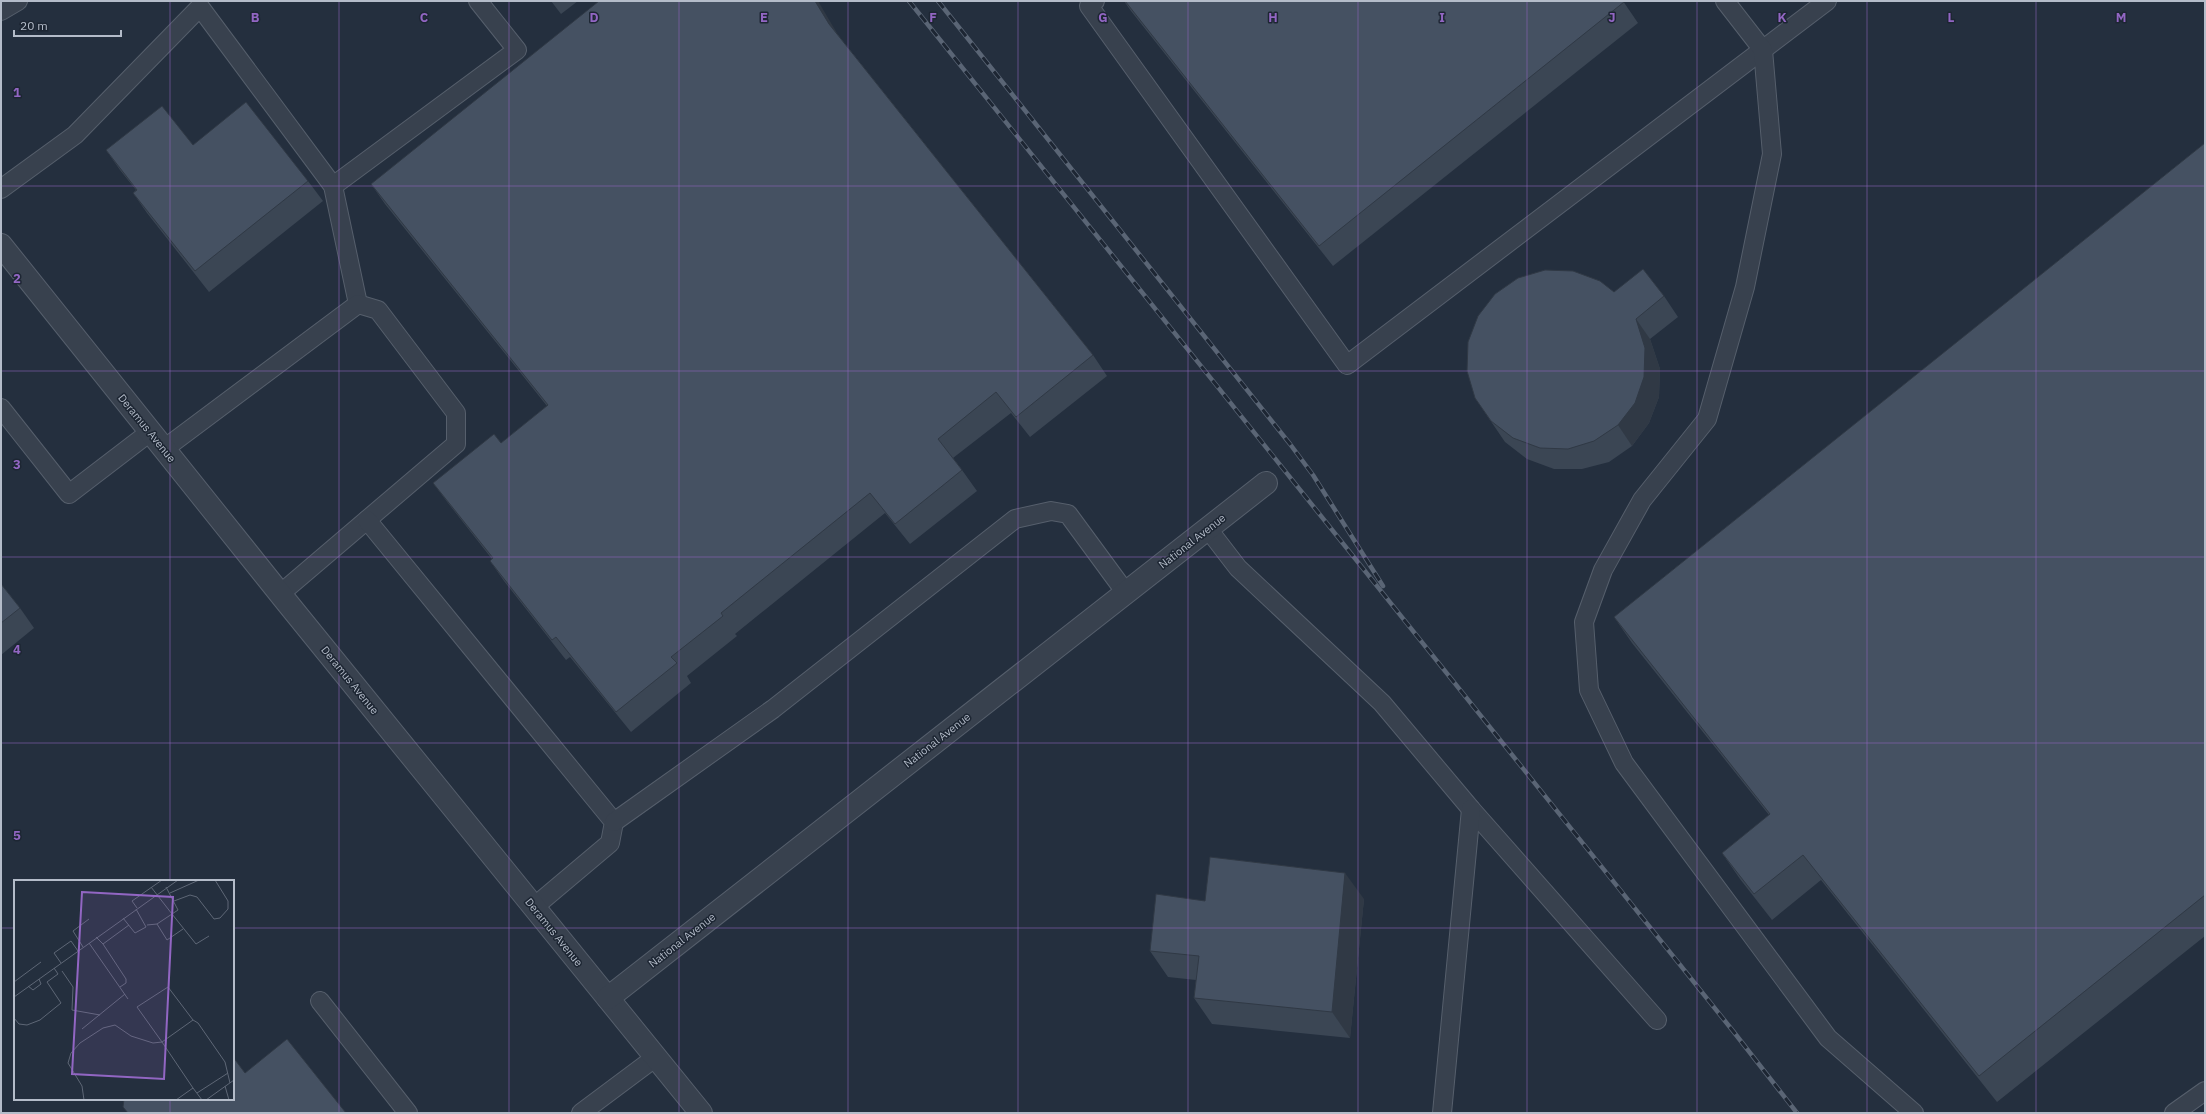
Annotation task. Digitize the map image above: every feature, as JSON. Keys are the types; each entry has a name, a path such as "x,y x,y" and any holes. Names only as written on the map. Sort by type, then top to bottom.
{"street":[{"name":"Deramus Avenue","path":"1,245 280,594 701,1113"},
{"name":"National Avenue","path":"608,998 1266,483"}],"lane":[{"path":"1,11 18,1"},
{"path":"333,186 516,50 478,1"},
{"path":"1095,1 1089,6 1347,365 1827,1"},
{"path":"1725,1 1763,50 1772,154 1745,287 1707,418 1642,500 1603,570 1584,622 1589,690 1624,763 1828,1038 1914,1113"},
{"path":"1,189 75,135 201,3 333,186 358,304"},
{"path":"164,450 358,304"},
{"path":"280,594 456,444 456,413 378,310 358,304"},
{"path":"1,408 69,494 150,432"},
{"path":"534,907 610,843 614,822 773,709 1015,520 1051,511 1068,514 1126,593"},
{"path":"367,520 614,822"},
{"path":"1208,529 1238,568 1382,704 1471,809 1657,1020"},
{"path":"1442,1113 1471,809"},
{"path":"320,1001 408,1113"},
{"path":"581,1113 656,1058"},
{"path":"2174,1113 2205,1091"}],"building":[{"path":"599,1 815,1 829,24 1093,355 1016,417 996,392 938,439 962,470 895,524 870,493 721,613 723,616 671,657 677,663 616,712 556,637 552,640 490,561 493,558 433,483 494,434 501,443 548,405 371,184"},
{"path":"1125,1 1623,1 1624,2 1319,246"},
{"path":"246,102 308,181 195,271 133,193 137,190 106,150 162,106 193,145"},
{"path":"2205,143 2205,895 1979,1076 1803,855 1754,894 1722,853 1770,814 1614,617"},
{"path":"1643,269 1664,296 1636,319 1645,348 1644,377 1635,403 1618,425 1594,441 1568,449 1540,448 1513,438 1491,421 1475,398 1467,371 1468,342 1478,316 1495,294 1518,278 1545,270 1573,271 1600,281 1614,292"},
{"path":"1,584 20,608 1,623"},
{"path":"1210,857 1345,873 1332,1012 1194,998 1199,956 1150,951 1156,894 1205,901"},
{"path":"287,1039 346,1113 128,1113 123,1107 124,1100 234,1100 234,1058 245,1073"}],"railway":[{"path":"909,1 1797,1113"},
{"path":"938,1 1290,444 1313,475 1383,586"}]}
